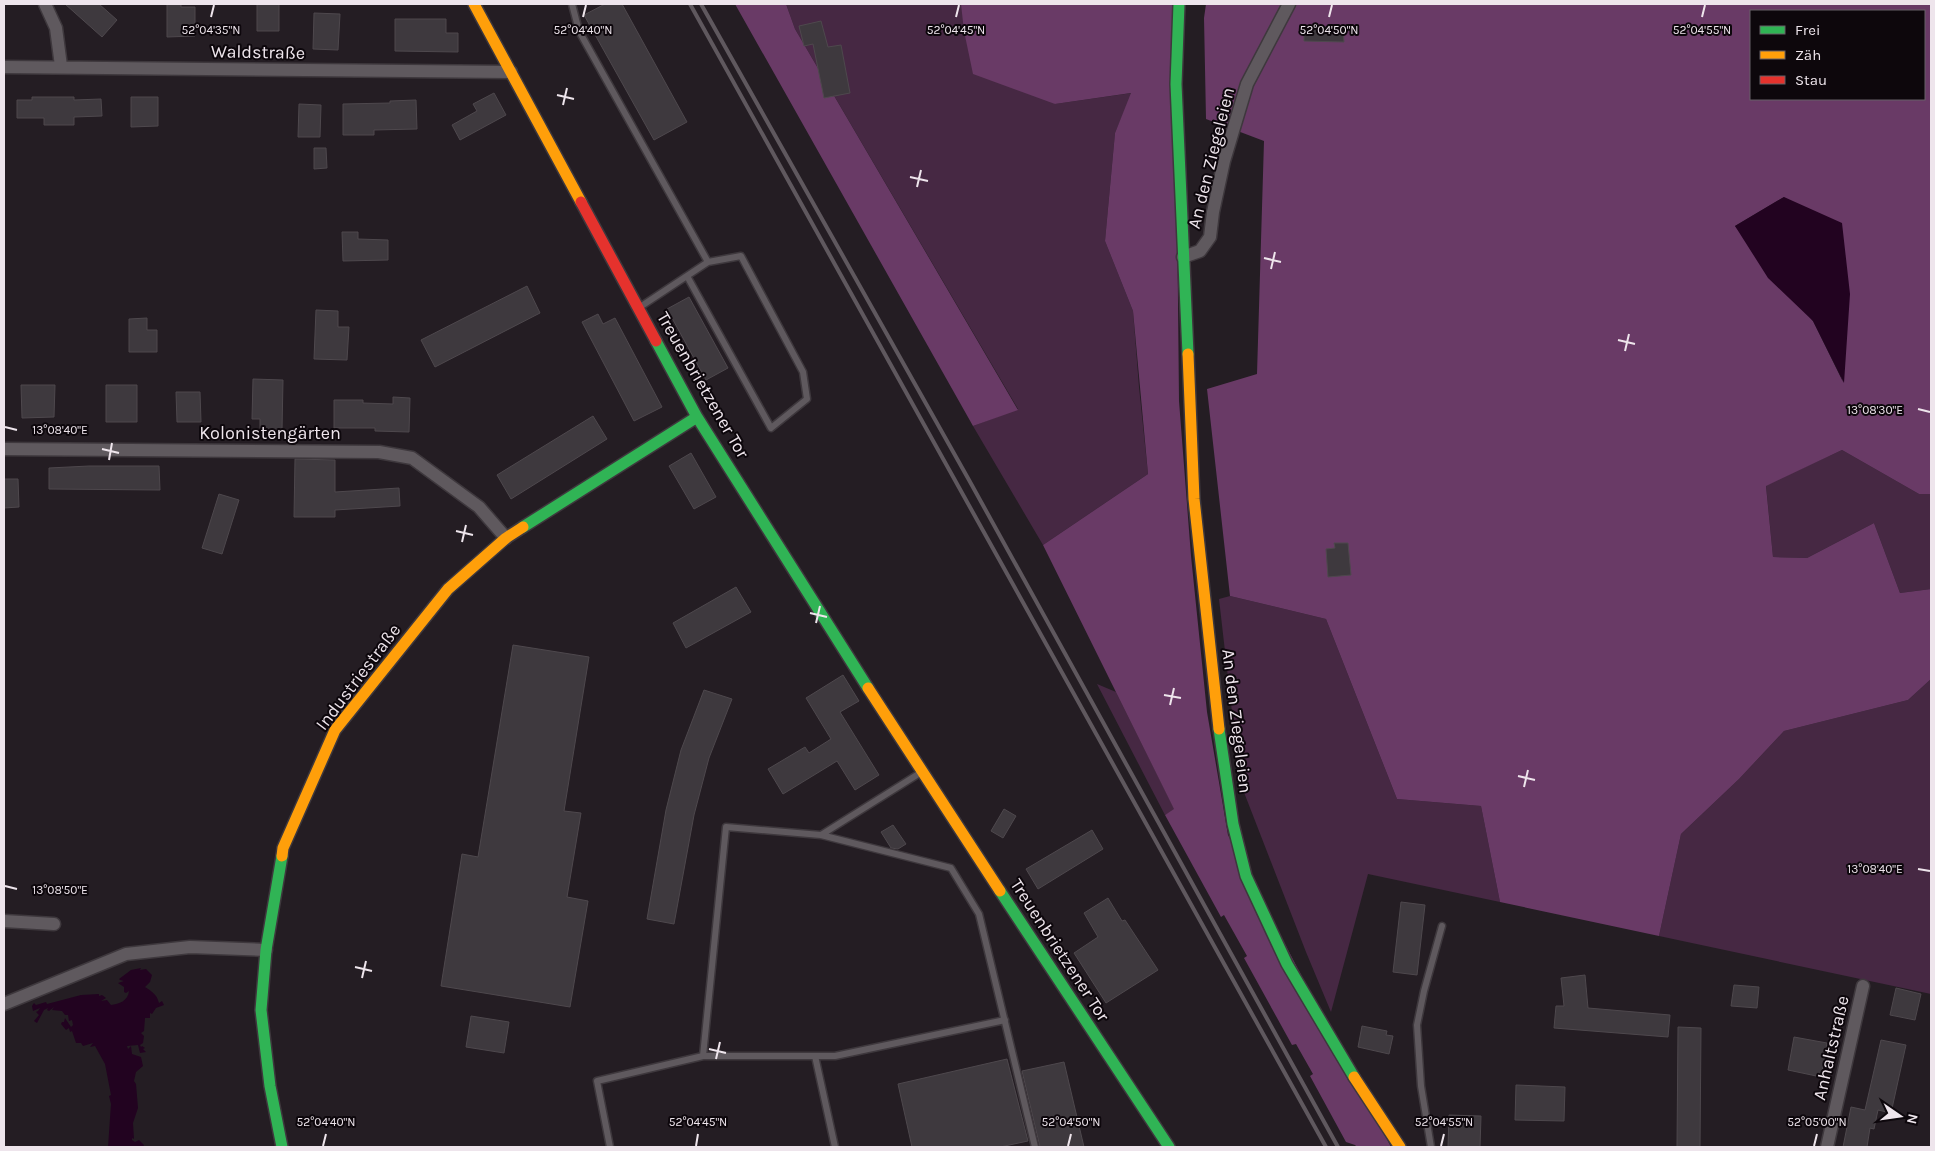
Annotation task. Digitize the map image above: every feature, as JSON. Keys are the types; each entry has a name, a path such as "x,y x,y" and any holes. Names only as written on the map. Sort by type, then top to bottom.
{"street":[{"path":"45,4 56,28 61,66"},
{"name":"Treuenbrietzener Tor","path":"474,4 697,417 921,772 1169,1147"},
{"name":"An den Ziegeleien","path":"1178,4 1176,84 1194,499 1226,785 1240,853 1255,898 1287,964 1359,1085 1400,1147"},
{"name":"An den Ziegeleien","path":"1184,256 1200,251 1210,237 1213,212 1224,160 1248,84 1289,4"},
{"name":"Waldstraße","path":"4,67 61,66 512,72"},
{"name":"Industriestraße","path":"282,1147 270,1086 261,1010 266,950 283,848 336,730 448,589 506,538 697,417"},
{"name":"Kolonistengärten","path":"4,449 379,452 412,458 479,507 506,538"},
{"path":"4,921 54,924"},
{"path":"4,1004 126,954 190,947 266,950"},
{"name":"Anhaltstraße","path":"1826,1147 1863,986"}],"lane":[{"path":"572,4 579,32 708,262"},
{"path":"639,308 687,276 708,262 741,256 803,372 807,399 771,428 687,276"},
{"path":"821,835 921,772"},
{"path":"703,1056 726,827 821,835 950,868 979,914 1035,1147"},
{"path":"1431,1147 1421,1086 1417,1025 1424,991 1442,926"},
{"path":"610,1147 597,1081 703,1056 835,1056 1005,1020"},
{"path":"815,1056 835,1147"}],"shaded area":[{"path":"735,4 786,4 795,29 1018,410 973,426"},
{"path":"786,4 961,4 1055,104 1132,93 1115,133 1105,241 1133,311 1148,474 1043,545 973,426 1018,409 795,29"},
{"path":"961,4 1175,4 1179,401 1191,556 1207,712 1228,835 1391,1147 1357,1147 1346,1142 1310,1076 1313,1074 1296,1044 1292,1045 1244,958 1247,956 1224,915 1221,917 1165,815 1174,809 1043,545 1148,474 1133,311 1105,241 1115,133 1131,93 1055,104 973,74 964,31"},
{"path":"1206,4 1931,4 1931,494 1919,494 1842,450 1766,486 1773,557 1807,558 1874,523 1900,593 1931,589 1931,679 1908,700 1784,731 1739,779 1681,834 1659,936 1500,902 1481,806 1397,799 1326,619 1230,596 1207,389 1257,374 1264,141 1206,119 1204,18","holes":["1784,197 1843,382 1813,321 1735,226"]},
{"path":"1784,197 1842,223 1850,294 1844,383 1813,321 1768,278 1735,226"},
{"path":"1842,450 1919,494 1931,494 1931,589 1900,593 1874,523 1807,558 1773,557 1766,485"},
{"path":"1230,596 1326,619 1397,799 1481,806 1500,902 1368,874 1331,1012 1240,782 1219,599"},
{"path":"1931,679 1931,994 1659,936 1681,834 1739,779 1784,731 1908,700"},
{"path":"1097,684 1116,692 1175,810 1165,815"},
{"path":"141,968 140,970 146,969 152,975 150,982 145,987 154,994 159,1003 162,1001 164,1005 156,1008 152,1014 150,1013 150,1018 145,1018 144,1031 141,1033 144,1036 143,1043 140,1045 145,1048 143,1049 146,1052 140,1053 138,1045 127,1046 128,1049 131,1046 132,1054 141,1057 143,1066 136,1072 134,1081 136,1084 138,1108 133,1123 134,1139 132,1138 132,1140 135,1142 139,1140 144,1145 143,1147 108,1147 111,1104 109,1096 111,1095 105,1064 95,1046 90,1047 93,1043 83,1046 81,1043 76,1043 72,1031 70,1032 69,1028 66,1030 61,1024 65,1018 71,1027 73,1025 72,1020 69,1021 68,1015 65,1015 62,1011 52,1010 54,1007 49,1011 47,1010 48,1008 44,1010 37,1023 34,1021 39,1015 36,1012 40,1008 33,1011 32,1006 34,1003 36,1005 46,1002 47,1004 81,995 99,994 99,996 102,995 106,998 101,1001 107,1000 111,1005 117,1004 125,1000 129,991 124,992 124,987 118,983 124,981 119,979 131,970"}],"building":[{"path":"65,4 99,4 117,20 102,37"},
{"path":"167,4 195,7 195,36 167,37"},
{"path":"257,4 279,4 279,31 257,31"},
{"path":"605,4 622,4 687,122 654,140 584,15"},
{"path":"314,13 340,14 338,50 313,49"},
{"path":"395,19 446,19 446,33 458,33 458,52 395,51"},
{"path":"821,21 828,47 841,45 850,93 824,98 813,44 804,46 799,26"},
{"path":"1304,27 1343,27 1344,42 1304,41"},
{"path":"494,93 506,115 460,140 452,125 477,111 473,104"},
{"path":"32,97 74,97 74,100 101,99 102,116 74,117 74,125 44,125 44,118 17,118 17,100 32,100"},
{"path":"131,97 158,97 158,126 131,127"},
{"path":"416,100 417,129 374,130 374,135 343,135 343,104 390,103 390,101"},
{"path":"299,104 321,105 320,137 298,137"},
{"path":"314,148 326,148 327,168 314,169"},
{"path":"342,232 358,232 358,239 388,240 388,260 343,261"},
{"path":"527,286 540,313 435,367 421,340"},
{"path":"689,297 728,368 706,380 667,309"},
{"path":"316,310 338,311 338,327 349,327 347,360 314,359"},
{"path":"598,314 603,324 615,318 662,407 634,421 582,322"},
{"path":"147,318 147,330 157,330 157,352 129,352 129,319"},
{"path":"253,379 283,380 282,430 260,430 260,419 252,419"},
{"path":"21,385 55,385 54,417 22,418"},
{"path":"106,385 137,385 137,422 106,422"},
{"path":"176,392 200,392 201,422 177,422"},
{"path":"393,397 410,398 409,432 375,431 375,428 334,428 334,400 363,400 363,403 393,404"},
{"path":"593,416 607,439 511,499 497,475"},
{"path":"691,453 716,497 694,509 669,466"},
{"path":"295,459 335,460 335,492 399,488 400,506 335,510 335,517 294,517"},
{"path":"159,466 160,490 49,489 49,468"},
{"path":"4,479 18,479 19,507 4,508"},
{"path":"219,494 239,500 222,554 202,548"},
{"path":"1334,543 1348,543 1351,575 1328,577 1326,549 1335,548"},
{"path":"736,587 751,612 686,648 673,623"},
{"path":"513,645 589,657 564,811 581,813 567,897 588,901 570,1007 441,986 462,854 478,857"},
{"path":"843,675 859,701 840,712 879,775 855,790 837,761 783,794 768,769 805,747 809,753 831,739 806,698"},
{"path":"704,690 732,699 709,758 694,815 674,924 647,919 666,810 681,750"},
{"path":"1004,809 1016,816 1003,838 991,831"},
{"path":"893,825 906,844 898,849 891,848 881,832"},
{"path":"1092,830 1103,849 1038,889 1026,869"},
{"path":"1108,898 1122,921 1125,920 1158,970 1106,1003 1074,953 1098,937 1084,913"},
{"path":"1401,902 1425,905 1417,975 1393,972"},
{"path":"1585,975 1588,1008 1670,1015 1668,1037 1554,1028 1556,1006 1564,1006 1561,978"},
{"path":"1734,985 1759,987 1757,1008 1731,1006"},
{"path":"1896,988 1921,994 1915,1020 1890,1015"},
{"path":"471,1016 509,1022 504,1053 466,1047"},
{"path":"1362,1026 1387,1031 1386,1035 1393,1036 1389,1054 1358,1047"},
{"path":"1678,1027 1701,1028 1700,1147 1677,1147"},
{"path":"1794,1037 1827,1043 1821,1077 1788,1070"},
{"path":"1881,1040 1906,1045 1891,1113 1878,1110 1874,1129 1870,1128 1867,1147 1843,1147 1851,1107 1865,1110"},
{"path":"1007,1059 1028,1141 1000,1147 912,1147 898,1084"},
{"path":"1064,1062 1084,1147 1040,1147 1022,1071"},
{"path":"1516,1085 1565,1087 1564,1121 1515,1120"},
{"path":"1449,1115 1481,1116 1480,1147 1448,1147"}],"railway":[{"path":"690,4 1326,1147"},
{"path":"701,4 969,480 1338,1147"}],"traffic: fast":[{"path":"1179,4 1176,84 1188,354"},
{"path":"656,341 697,417 868,688"},
{"path":"523,527 697,417"},
{"path":"1219,729 1233,824 1246,876 1287,964 1354,1077"},
{"path":"282,856 266,950 261,1010 270,1086 282,1147"},
{"path":"1000,891 1169,1147"}],"traffic: slow":[{"path":"474,4 581,202"},
{"path":"1188,354 1194,499 1219,729"},
{"path":"282,856 283,848 335,730 448,589 506,538 523,527"},
{"path":"868,688 1000,891"},
{"path":"1354,1077 1400,1147"}],"traffic: jam":[{"path":"581,202 656,341"}]}
